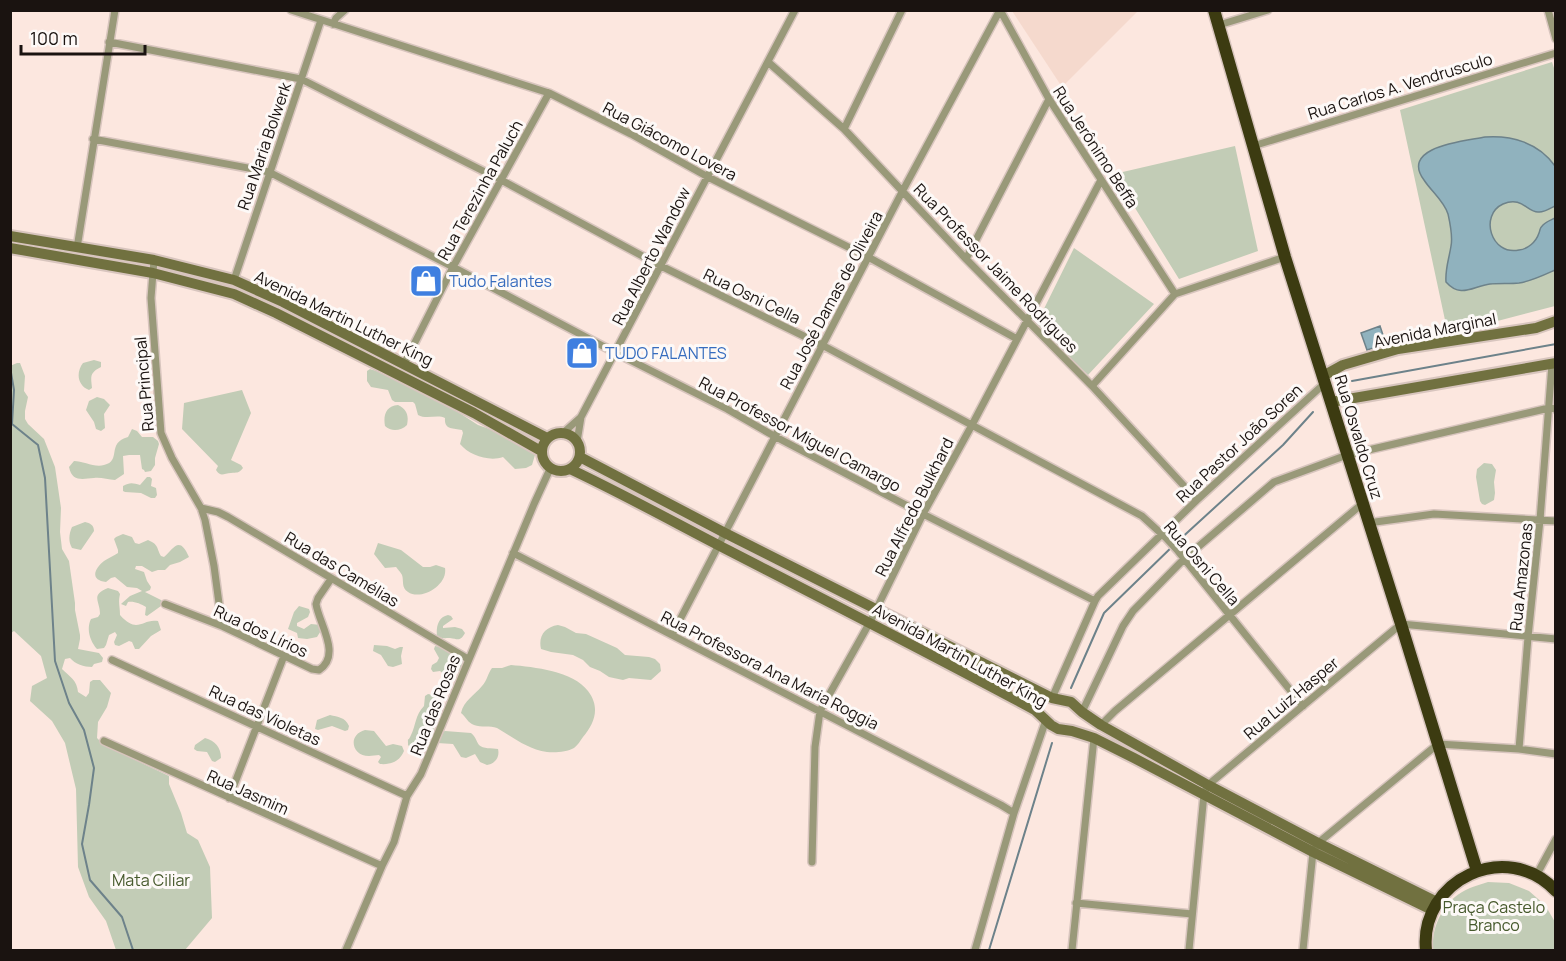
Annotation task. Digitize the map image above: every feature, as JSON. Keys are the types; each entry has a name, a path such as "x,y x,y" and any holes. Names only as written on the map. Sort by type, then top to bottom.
{"highway":[{"name":"Rua Osvaldo Cruz","path":"1214,10 1285,257 1477,871"},
{"path":"1425,951 1427,926 1435,906 1448,889 1461,878 1492,868 1522,870 1536,876 1556,891"}],"main road":[{"name":"Avenida Martin Luther King","path":"10,236 154,260 234,280 283,302 547,438"},
{"name":"Avenida Martin Luther King","path":"10,248 153,273 234,294 474,413 541,451"},
{"path":"276,313 283,302"},
{"name":"Avenida Marginal","path":"1324,380 1343,366 1398,350 1536,328 1556,321"},
{"path":"1330,402 1554,364"},
{"path":"563,433 578,442 580,457 575,466 564,472 557,472 545,464 541,451 547,438 563,433"},
{"name":"Avenida Martin Luther King","path":"580,457 1052,698 1071,702 1101,725 1206,790"},
{"name":"Avenida Martin Luther King","path":"570,469 617,491 963,671 1035,710 1058,729 1094,738 1206,790 1315,848 1435,906"},
{"path":"963,671 970,657"},
{"path":"1046,720 1047,708 1052,698"},
{"path":"1072,731 1079,723 1082,712"},
{"path":"1134,758 1139,747"}],"street":[{"path":"77,248 115,10"},
{"name":"Rua Giácomo Lovera","path":"291,10 549,93 631,134 708,177 868,257 1017,339"},
{"path":"333,24 345,10"},
{"name":"Rua Alberto Wandow","path":"563,433 581,417 795,10"},
{"path":"844,129 902,10"},
{"name":"Rua Jerônimo Beffa","path":"1000,10 1048,99 1175,294"},
{"name":"Rua José Damas de Oliveira","path":"672,635 774,436 1000,10"},
{"path":"1219,25 1268,10"},
{"path":"1551,15 1556,39"},
{"name":"Rua Maria Bolwerk","path":"234,280 321,20"},
{"name":"Rua Osni Cella","path":"109,42 301,79 501,180 661,267 822,345 1142,516 1178,551 1303,706"},
{"name":"Rua Carlos A. Vendrusculo","path":"1252,146 1556,53"},
{"name":"Rua Professor Jaime Rodrigues","path":"768,62 844,129 966,259 1092,386 1197,500"},
{"name":"Rua Terezinha Paluch","path":"404,364 453,267 549,93"},
{"path":"966,259 1048,99"},
{"name":"Rua Professor Miguel Camargo","path":"93,138 269,172 727,409 923,514 1095,601"},
{"name":"Rua Alfredo Bulkhard","path":"812,862 815,747 820,711 870,622 923,514 1101,180"},
{"path":"1092,386 1175,294 1285,257"},
{"name":"Rua Principal","path":"154,260 151,298 161,433 172,458 201,508 205,520 222,626"},
{"name":"Rua Amazonas","path":"1519,749 1528,637 1552,408 1554,364"},
{"name":"Rua Pastor João Soren","path":"1052,698 1095,601 1164,536 1197,500 1324,380"},
{"path":"1082,712 1123,626 1133,611 1184,559 1274,482 1347,455 1552,408"},
{"name":"Rua Alberto Wandow","path":"578,442 581,417"},
{"name":"Rua das Rosas","path":"346,951 397,834 407,796 421,774 550,469"},
{"path":"1101,725 1362,504"},
{"name":"Rua das Camélias","path":"201,508 228,517 468,659"},
{"path":"1368,523 1434,513 1556,521"},
{"name":"Rua Professora Ana Maria Roggia","path":"513,553 1014,813"},
{"name":"Rua dos Lírios","path":"165,604 222,626 312,669 319,670 326,664 329,645 316,604 331,579"},
{"path":"1401,624 1556,639"},
{"name":"Rua Luiz Hasper","path":"1206,790 1401,624"},
{"path":"229,798 284,656"},
{"name":"Rua das Violetas","path":"112,660 407,796"},
{"path":"975,951 1014,813 1046,720"},
{"path":"1072,951 1094,738"},
{"name":"Rua Jasmim","path":"104,741 382,866"},
{"path":"1303,951 1315,848 1438,744 1519,749 1556,754"},
{"path":"1188,951 1206,790"},
{"path":"1536,876 1556,840"},
{"path":"1076,903 1191,915"}],"shaded area":[{"path":"1012,11 1138,11 1062,87"}],"green space":[{"path":"1552,62 1556,74 1555,306 1448,334 1400,110"},
{"path":"1235,146 1258,251 1179,279 1114,174"},
{"path":"1074,248 1154,304 1088,375 1036,325"},
{"path":"94,360 101,362 101,367 93,373 92,388 89,390 80,382 79,370 83,363"},
{"name":"Mata Ciliar","path":"20,363 25,376 24,391 28,397 25,419 44,439 55,467 61,508 62,549 69,561 80,635 78,649 99,653 103,658 102,662 92,667 80,665 70,658 65,659 62,669 75,682 78,692 86,697 89,693 90,682 93,680 100,680 111,693 107,707 98,722 97,738 104,745 169,776 169,784 187,833 198,840 210,867 212,918 185,950 116,950 106,921 89,897 78,867 76,789 65,743 52,721 30,701 32,686 47,678 41,656 14,631 11,633 10,366"},
{"path":"370,369 389,375 401,383 414,387 428,397 441,401 478,425 504,434 533,452 535,455 532,465 515,469 503,457 492,459 480,457 469,451 460,444 462,430 448,427 445,418 418,415 413,402 395,402 388,390 371,387 367,381 367,371"},
{"path":"242,390 251,413 231,460 243,468 237,472 221,474 216,470 218,466 182,429 184,403"},
{"path":"97,397 104,399 110,405 104,414 105,428 101,431 96,429 86,410 89,401"},
{"path":"398,405 407,413 407,425 399,430 393,430 385,426 384,418 388,409"},
{"path":"132,429 142,437 153,437 158,441 155,465 151,471 145,472 142,469 140,455 129,455 123,456 124,474 115,480 82,479 72,475 69,467 74,461 97,466 109,463 115,447 121,440 128,437"},
{"path":"1484,463 1492,464 1496,470 1494,500 1485,505 1480,501 1476,477 1477,469"},
{"path":"147,477 152,479 151,486 156,488 155,498 141,493 123,491 123,486 132,483 140,485"},
{"path":"85,522 93,527 94,531 81,550 72,548 69,538 72,527"},
{"path":"123,534 132,537 135,543 139,544 148,540 154,543 161,556 164,557 179,545 189,557 170,565 165,570 152,572 142,566 136,566 135,569 144,572 151,587 145,592 163,603 147,616 145,615 146,607 142,605 135,602 128,602 126,606 121,604 130,596 142,591 127,587 115,577 106,582 101,581 97,579 95,573 101,564 118,553 114,539"},
{"path":"378,543 401,550 423,567 436,565 445,568 442,580 433,590 426,593 408,592 397,568 385,568 374,554"},
{"path":"108,588 120,594 120,615 126,621 136,625 158,621 161,630 151,636 139,649 135,649 129,641 119,646 115,645 117,635 115,632 109,635 104,648 97,649 92,642 89,631 91,619 100,614 97,599 99,593"},
{"path":"299,606 309,609 310,612 308,617 297,623 297,626 304,629 311,624 321,625 322,629 317,637 298,638 297,633 288,629 294,612"},
{"path":"448,615 453,619 443,628 462,629 465,633 460,639 437,636 438,623"},
{"path":"558,625 576,633 586,634 617,648 625,655 655,659 660,664 661,671 651,680 629,678 623,680 609,677 573,655 541,649 544,633 549,628"},
{"path":"374,645 395,649 403,647 402,664 388,666 381,655 373,651"},
{"path":"435,646 465,653 466,656 459,671 449,675 440,671 433,672 432,665 439,658 434,649"},
{"path":"511,665 552,671 573,679 588,691 595,710 593,721 574,748 557,752 540,750 497,728 472,724 461,713 467,701 484,684 492,668"},
{"path":"428,694 438,696 440,699 437,723 416,751 408,745 408,740 424,706 425,696"},
{"path":"330,715 345,721 349,726 348,730 332,726 315,729 317,720"},
{"path":"365,730 374,731 386,746 393,744 402,746 404,751 395,762 388,764 378,762 381,757 379,755 369,756 359,753 354,740 359,733"},
{"path":"445,731 471,733 479,745 498,749 498,757 495,762 487,765 480,762 475,754 466,758 461,757 453,744 437,743 440,733"},
{"path":"205,738 219,748 221,758 215,762 207,752 194,749 195,745"},
{"name":"Praça Castelo Branco","path":"1488,882 1509,883 1529,891 1545,905 1555,922 1555,950 1433,950 1434,931 1447,905 1461,893"}],"water":[{"path":"1485,137 1505,137 1524,142 1541,151 1555,166 1555,206 1538,212 1520,203 1503,204 1491,217 1490,225 1495,241 1501,247 1519,250 1531,244 1538,236 1542,226 1555,218 1555,270 1524,282 1490,284 1462,291 1446,282 1452,238 1448,214 1444,205 1424,180 1419,169 1420,160 1438,147"},
{"path":"1380,326 1386,344 1367,350 1361,333"}],"waterway":[{"path":"1352,381 1556,344"},
{"path":"10,367 14,390 12,424 38,445 45,478 55,661 69,703 84,730 94,768 82,844 90,880 122,917 133,950"},
{"path":"1071,688 1104,613 1177,542 1283,445 1313,412"},
{"path":"989,950 1052,743"}],"place":[{"name":"Tudo Falantes","path":"426,281"},
{"name":"TUDO FALANTES","path":"582,353"}]}
